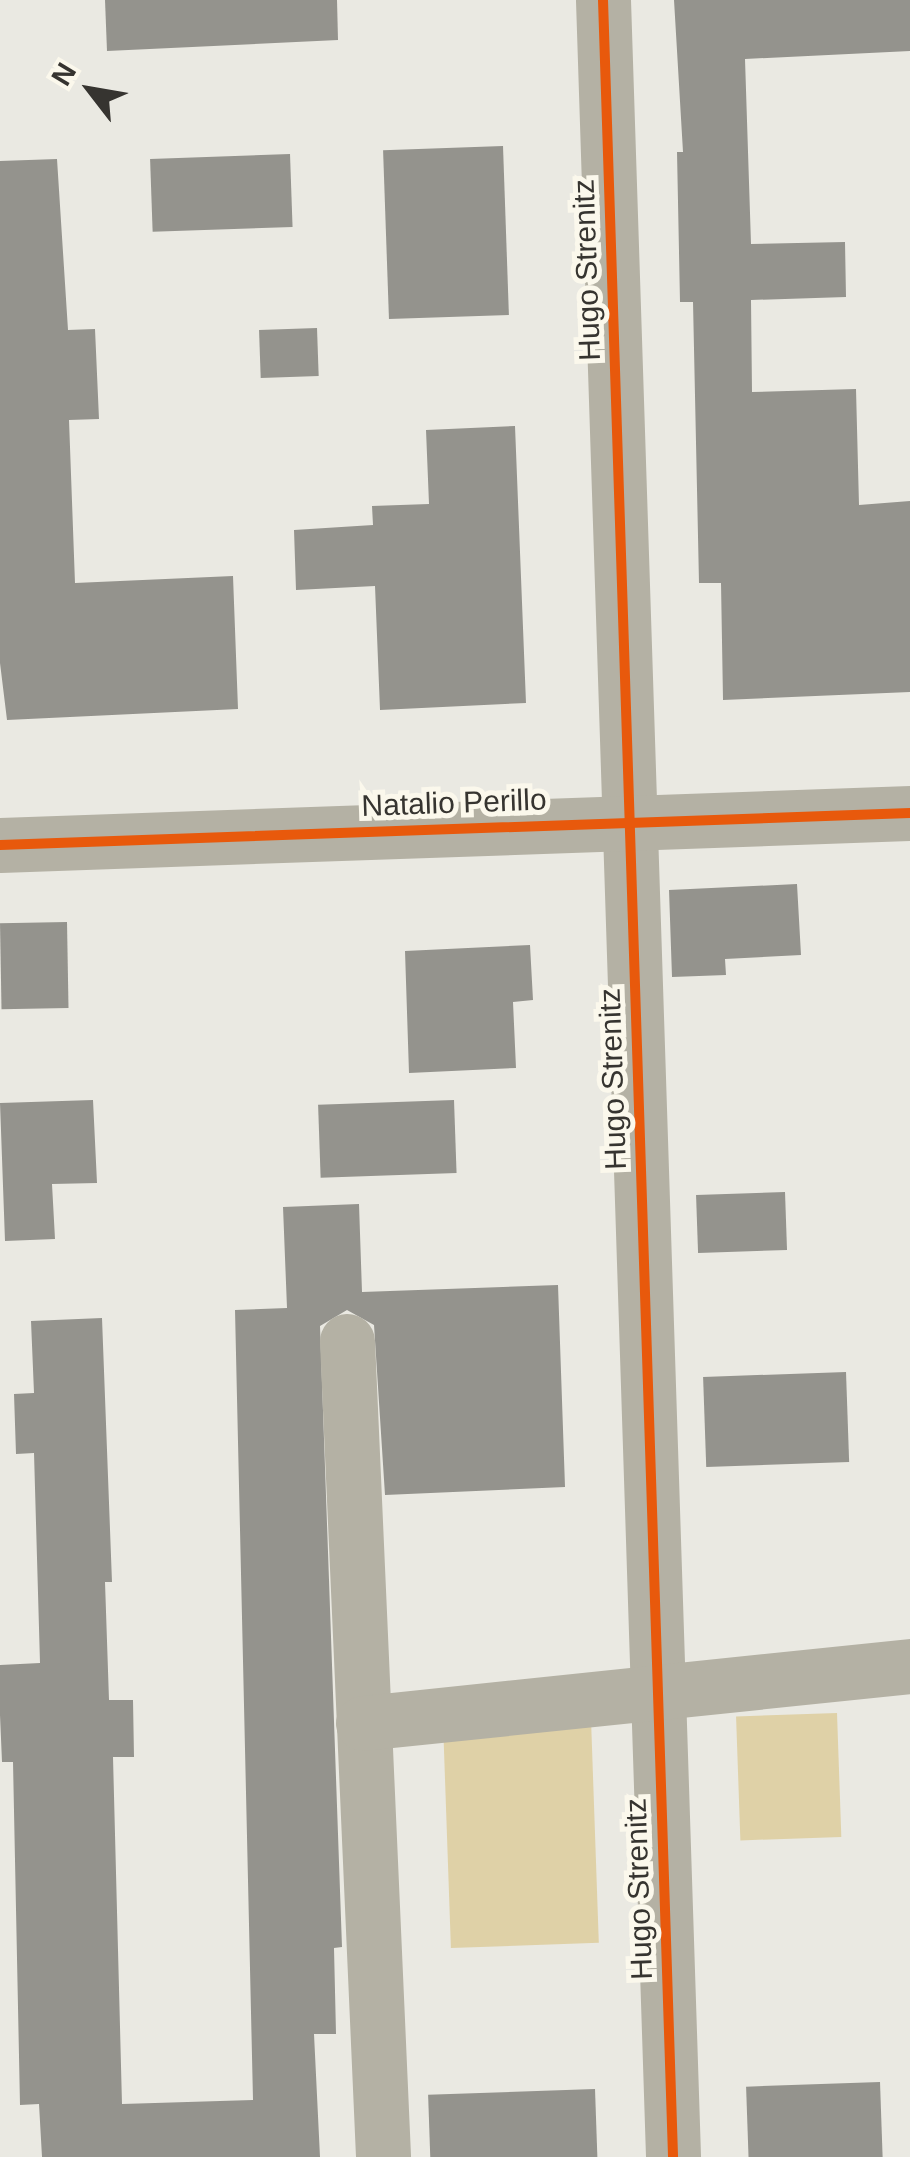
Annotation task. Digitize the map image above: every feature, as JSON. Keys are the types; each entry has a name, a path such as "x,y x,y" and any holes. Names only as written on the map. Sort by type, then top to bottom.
{"street":[{"name":"Hugo Strenitz","path":"603,0 673,2157"},
{"name":"Natalio Perillo","path":"0,845 910,813"},
{"path":"347,1342 382,2157"},
{"path":"363,1723 657,1689 910,1666"}],"shaded area":[{"path":"837,1713 841,1837 740,1840 736,1717"},
{"path":"591,1719 599,1943 451,1948 443,1724"}],"building":[{"path":"105,0 337,0 338,40 107,51"},
{"path":"674,0 910,0 910,51 745,59 751,244 845,242 846,297 751,300 752,392 856,389 859,505 910,501 910,692 723,700 721,583 699,583 693,302 680,302 677,152 683,152"},
{"path":"503,146 509,315 389,319 383,150"},
{"path":"290,154 293,227 153,232 150,159"},
{"path":"57,159 68,330 95,329 99,419 69,420 75,583 233,576 238,709 7,720 0,663 0,161"},
{"path":"317,328 319,376 261,378 259,330"},
{"path":"515,426 526,703 380,710 375,586 296,590 294,530 373,525 372,506 429,504 426,430"},
{"path":"797,884 801,955 725,959 726,975 672,977 669,890"},
{"path":"67,922 69,1008 2,1009 0,923"},
{"path":"530,945 533,1000 513,1002 516,1068 409,1073 405,951"},
{"path":"93,1100 97,1183 52,1184 55,1239 5,1241 0,1103"},
{"path":"454,1100 457,1173 321,1178 318,1105"},
{"path":"785,1192 787,1250 698,1253 696,1195"},
{"path":"359,1204 362,1292 558,1285 565,1487 385,1495 374,1325 347,1310 320,1326 342,1947 334,1948 336,2034 314,2034 320,2157 42,2157 39,2104 20,2105 13,1762 2,1762 0,1715 0,1665 40,1663 34,1453 16,1454 14,1394 34,1393 31,1321 102,1318 112,1582 105,1582 109,1700 133,1700 134,1757 113,1757 122,2104 253,2100 235,1310 287,1308 283,1207"},
{"path":"846,1372 849,1462 706,1467 703,1377"},
{"path":"880,2082 883,2157 749,2157 746,2087"},
{"path":"595,2089 597,2157 430,2157 428,2095"}],"cycle path":[{"path":"603,0 673,2157"},
{"path":"0,845 910,813"}]}
